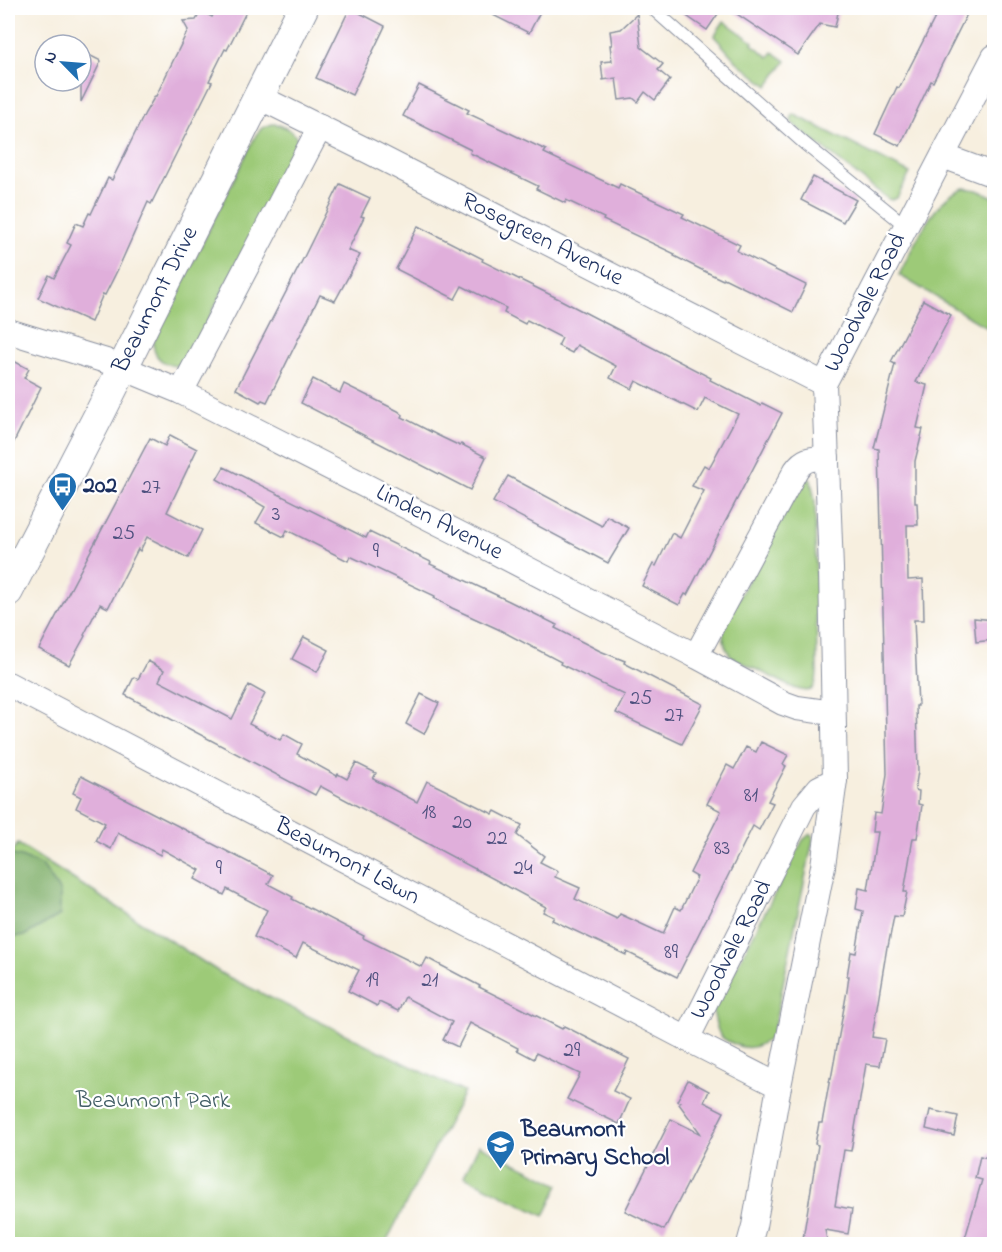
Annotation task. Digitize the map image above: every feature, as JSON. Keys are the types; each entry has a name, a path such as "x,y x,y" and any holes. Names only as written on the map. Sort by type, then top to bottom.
{"street":[{"name":"Beaumont Drive","path":"8,591 303,8"},
{"name":"Woodvale Road","path":"753,1238 779,1086 823,866 836,780 824,384 994,57"},
{"name":"Rosegreen Avenue","path":"259,97 824,384"},
{"path":"181,392 320,127"},
{"path":"943,156 994,175"},
{"name":"Linden Avenue","path":"8,330 106,361 181,392 696,656"},
{"path":"827,458 800,463 696,656 783,703 797,708 833,713"},
{"name":"Beaumont Lawn","path":"8,684 687,1039"},
{"name":"Woodvale Road","path":"779,1086 687,1039 804,806 819,788 836,780"}],"lane":[{"path":"652,8 804,144 906,226"}],"green space":[{"path":"724,21 769,57 773,52 786,61 768,86 737,62 714,36"},
{"path":"793,114 910,173 897,198 888,199 799,129 792,123"},
{"path":"272,124 288,129 299,142 186,363 174,366 163,362 155,353 154,341 256,135 262,128"},
{"path":"964,188 977,190 994,197 994,332 899,275 925,225 943,202 953,193"},
{"path":"803,479 811,480 815,501 817,673 812,690 805,691 794,688 731,657 723,634 724,625"},
{"path":"810,834 813,835 813,840 772,1037 762,1044 743,1047 725,1040 720,1035 713,1011 803,840"},
{"name":"Beaumont Park","path":"18,844 224,975 464,1092 385,1244 8,1244 8,856"},
{"path":"8,854 43,866 60,892 60,915 24,936 8,937"},
{"path":"479,1145 559,1185 544,1216 464,1176"}],"building":[{"path":"217,8 248,8 209,81 212,82 151,204 148,202 91,322 38,298 49,275 54,278 71,245 67,243 76,223 83,226 89,213 91,214 108,178 112,180 145,113 156,96 188,30 183,21 196,20 201,11 212,17"},
{"path":"350,8 385,26 352,95 316,78"},
{"path":"479,8 542,8 529,33"},
{"path":"675,8 722,8 707,30"},
{"path":"728,8 839,8 835,27 820,24 798,55"},
{"path":"940,8 970,8 900,146 875,134 897,87 899,88"},
{"path":"637,14 641,47 663,64 658,70 670,80 655,100 645,92 638,102 633,98 619,100 616,78 603,80 601,62 612,61 610,31 621,29"},
{"path":"93,57 101,61 93,77"},
{"path":"419,85 469,110 467,113 546,150 544,153 618,188 620,184 684,214 682,217 740,245 737,251 806,285 793,312 724,278 723,280 700,269 674,256 675,254 603,220 604,218 536,189 538,186 470,153 471,150 403,116"},
{"path":"813,177 856,200 843,222 801,200"},
{"path":"340,184 370,198 361,216 364,217 348,250 360,255 335,301 320,295 267,402 262,400 260,402 236,389"},
{"path":"418,226 711,378 710,380 761,406 762,403 782,413 687,595 685,594 679,605 642,586 653,564 656,566 672,533 680,538 704,491 692,486 704,465 709,468 738,414 705,398 698,412 636,381 632,389 610,378 616,366 577,345 572,353 558,346 562,338 527,320 525,324 504,313 506,308 462,286 455,299 396,269"},
{"path":"923,300 951,315 916,382 927,385 917,428 923,429 915,461 915,503 917,503 918,525 907,525 908,580 923,579 924,620 914,620 918,706 916,706 918,771 915,790 919,791 918,804 922,805 917,838 913,838 902,917 894,916 887,947 872,1037 885,1039 880,1066 866,1064 851,1151 844,1150 835,1206 852,1209 848,1234 825,1230 828,1245 802,1245 818,1145 815,1144 831,1079 847,991 851,952 856,953 863,911 856,909 859,888 868,890 877,832 872,832 874,813 881,814 887,774 879,449 874,448 895,364 891,362"},
{"path":"8,358 29,369 24,378 41,387 8,454"},
{"path":"313,379 340,393 344,384 398,411 403,415 402,417 486,457 470,490 301,403"},
{"path":"170,435 197,449 167,512 202,530 188,558 147,537 140,551 138,549 108,608 100,604 69,665 39,649 150,438 165,446"},
{"path":"224,467 366,538 369,532 431,562 430,564 557,625 555,628 625,661 624,663 703,704 682,744 616,713 625,695 560,664 561,662 498,629 452,608 434,598 435,596 350,556 348,561 287,530 284,537 256,523 265,507 217,479"},
{"path":"508,476 602,526 607,516 629,528 608,563 493,502"},
{"path":"974,618 994,620 994,640 976,642"},
{"path":"304,637 329,650 317,672 292,659"},
{"path":"148,661 164,670 159,681 232,719 249,685 265,694 249,724 280,740 284,734 302,744 297,754 337,776 338,774 347,779 356,763 376,773 373,779 417,802 427,781 493,814 495,811 522,825 517,835 544,856 540,862 558,871 555,877 580,888 575,899 617,919 620,914 663,934 675,907 681,910 697,877 690,873 721,811 707,804 727,765 734,769 746,747 756,752 761,742 788,755 783,764 786,766 768,801 773,803 759,830 753,826 677,977 627,952 626,955 552,920 554,917 543,912 546,907 320,786 315,795 125,695 134,677 138,679"},
{"path":"421,694 439,703 424,734 406,724"},
{"path":"81,776 273,875 268,884 364,936 363,938 422,967 427,958 562,1029 564,1026 629,1059 613,1091 630,1099 619,1124 567,1099 580,1074 536,1053 534,1059 470,1023 458,1047 443,1040 452,1022 405,997 398,1011 379,1002 377,1006 348,991 359,970 303,943 296,958 254,937 267,910 227,889 224,895 195,879 200,870 162,849 160,855 118,833 111,849 96,841 105,823 76,808 81,797 73,793"},
{"path":"688,1080 709,1091 704,1102 724,1112 664,1230 625,1211 671,1119 701,1134 679,1104 680,1102 677,1101"},
{"path":"930,1110 958,1116 954,1136 926,1129"},
{"path":"990,1153 994,1154 994,1245 963,1245 982,1180 975,1178 980,1156 988,1158"}],"place":[{"name":"202","path":"62,512"},
{"name":"Beaumont Primary School","path":"500,1170"}]}
